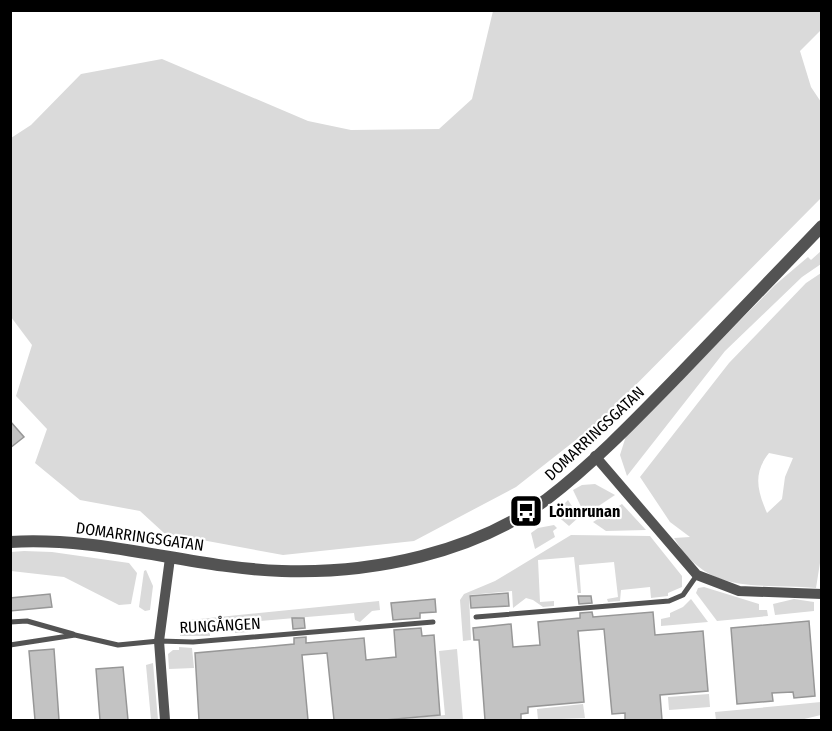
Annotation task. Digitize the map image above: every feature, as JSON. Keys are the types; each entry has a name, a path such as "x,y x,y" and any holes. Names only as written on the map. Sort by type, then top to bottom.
{"street":[{"name":"DOMARRINGSGATAN","path":"10,542 47,540 280,571 326,571 421,557 443,550 512,520 545,500 666,388 822,226"},
{"path":"595,456 697,574 739,591 822,594"},
{"path":"165,720 159,641 170,558"}],"lane":[{"path":"476,617 669,601 683,595 697,574"},
{"path":"10,622 27,621 75,635"},
{"name":"RUNGÅNGEN","path":"10,645 75,635 118,645 159,641 193,642 433,622"}],"shaded area":[{"path":"493,11 821,11 821,30 800,51 811,87 821,102 821,198 600,421 516,487 414,541 283,555 164,533 140,511 80,500 35,463 47,429 16,396 32,345 11,317 11,138 31,125 81,74 162,59 308,121 351,130 439,129 472,99"},
{"path":"821,251 821,264 802,277 725,351 627,476 620,455 626,436 775,285 808,257 811,260"},
{"path":"821,273 822,550 816,588 756,585 720,579 688,557 674,538 690,537 670,522 640,477 729,363 806,283","holes":["769,453 793,458 785,477 782,499 767,513 758,482 764,460"]},
{"path":"595,484 615,495 585,515 573,490 582,485"},
{"path":"568,500 579,517 569,526 555,514"},
{"path":"622,504 646,530 606,531 593,522"},
{"path":"554,525 557,528 553,531 555,537 535,549 531,533 538,528"},
{"path":"571,535 650,536 682,576 682,587 668,593 668,596 651,598 650,587 621,590 620,601 608,602 607,599 618,597 614,562 579,565 581,593 578,593 574,557 538,560 540,602 554,601 554,606 543,607 526,598 513,608 512,591 469,595 471,640 463,641 460,600 464,594 495,581"},
{"path":"11,552 52,552 129,563 137,573 131,604 119,605 64,577 11,571"},
{"path":"146,570 153,586 150,610 145,611 139,607"},
{"path":"704,587 759,604 759,610 767,610 768,616 717,621 696,593 698,588"},
{"path":"691,599 708,622 661,626 661,619 670,617 670,613 683,607"},
{"path":"794,599 814,602 814,611 775,615 773,604"},
{"path":"379,601 380,610 372,611 360,622 355,620 354,613 247,622 248,632 235,633 234,622 199,624 199,631 210,631 210,636 180,636 180,621"},
{"path":"179,647 192,648 194,668 169,669 168,654 173,650 179,650"},
{"path":"457,649 463,720 391,720 445,715 439,651"},
{"path":"153,663 158,720 151,720 146,665"},
{"path":"709,694 710,707 669,710 668,697"},
{"path":"821,702 821,715 800,720 716,720 715,712"},
{"path":"583,704 585,718 538,720 537,709"}],"building":[{"path":"10,421 24,437 10,448"},
{"path":"508,593 509,606 471,608 470,596"},
{"path":"50,594 52,607 10,611 10,598"},
{"path":"578,596 591,596 592,603 579,604"},
{"path":"435,599 436,612 420,613 420,618 393,620 391,603"},
{"path":"592,612 593,617 653,612 655,635 703,631 708,691 660,695 662,720 625,720 625,713 612,714 604,629 578,631 584,702 528,707 528,713 521,714 521,720 485,720 479,640 474,640 473,628 511,624 513,647 540,645 538,622 580,618 580,613"},
{"path":"292,618 304,618 305,628 293,629"},
{"path":"809,621 815,696 794,698 793,692 772,693 773,701 737,704 731,628"},
{"path":"421,628 422,636 434,635 440,715 385,720 334,720 327,653 302,655 308,720 199,720 195,653 294,644 294,638 306,637 306,643 364,638 366,660 396,657 394,630"},
{"path":"54,649 59,720 35,720 29,651"},
{"path":"123,667 128,720 100,720 96,669"}],"place":[{"name":"Lönnrunan","path":"526,511"}]}
